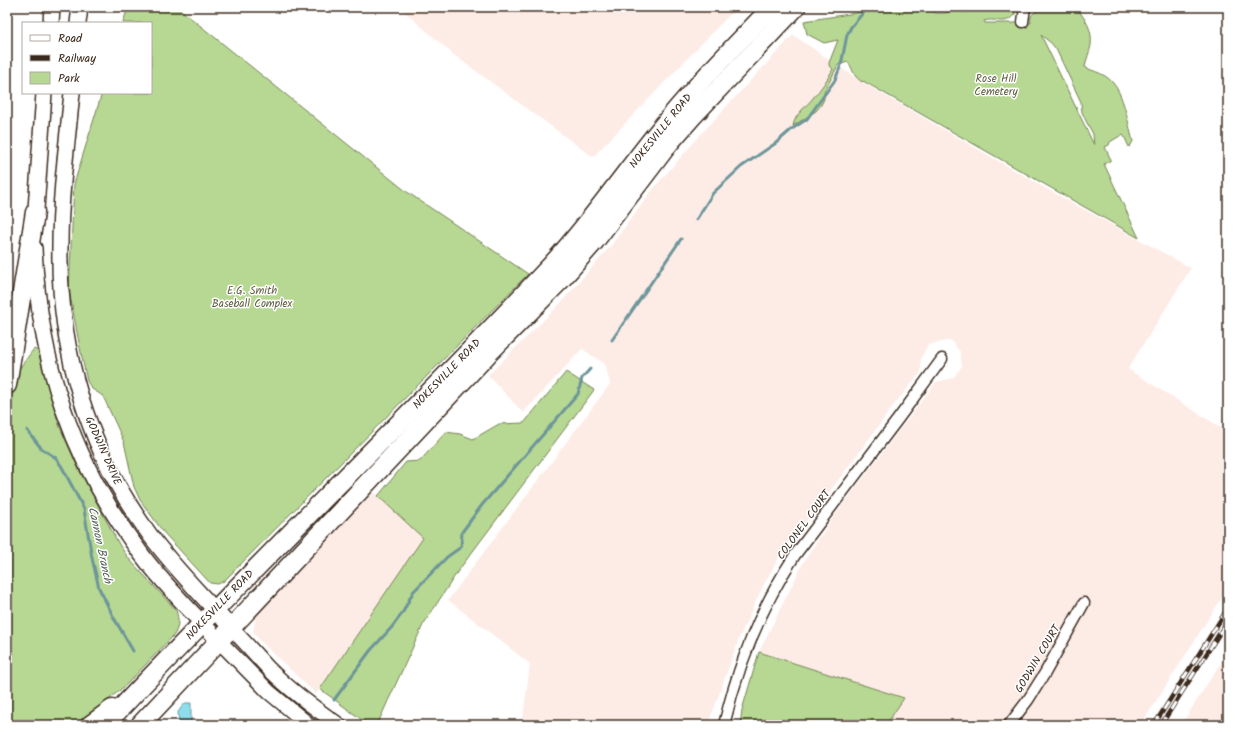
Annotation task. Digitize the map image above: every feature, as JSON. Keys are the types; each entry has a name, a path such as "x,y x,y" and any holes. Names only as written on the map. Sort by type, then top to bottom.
{"highway":[{"name":"NOKESVILLE ROAD","path":"105,725 202,623 543,275 598,211 665,123 690,94 772,7"},
{"name":"NOKESVILLE ROAD","path":"140,725 488,354 559,282 595,241 671,141 796,7"},
{"path":"7,385 35,212"},
{"path":"90,725 137,691"}],"main road":[{"path":"51,22 52,7"},
{"path":"78,22 80,7"},
{"name":"GODWIN DRIVE","path":"44,94 35,212 35,279 48,360 58,396 85,462 98,487 123,528 143,556 174,593 219,641"},
{"name":"GODWIN DRIVE","path":"72,94 60,245 60,279 67,344 73,372 95,437 112,474 129,503 150,535 170,561 231,628"}],"street":[{"path":"1023,22 1025,7"},
{"name":"COLONEL COURT","path":"724,725 729,702 750,639 782,576 795,555 942,359"},
{"name":"GODWIN COURT","path":"1009,725 1046,673 1084,603"},
{"name":"GODWIN DRIVE","path":"231,628 270,669 294,691 320,713 339,725"},
{"name":"GODWIN DRIVE","path":"219,641 269,692 309,725"}],"shaded area":[{"path":"399,7 737,7 593,157 454,55"},
{"path":"793,35 862,82 1045,188 1191,268 1128,369 1228,432 1228,588 1141,725 886,725 904,698 759,652 803,563 832,519 936,382 953,378 962,366 960,352 951,340 928,345 921,358 921,372 897,401 825,498 783,550 762,588 740,636 708,725 522,725 530,664 448,600 610,384 605,364 582,349 523,413 488,375 558,306 609,248 653,189 700,135"},
{"path":"372,490 423,538 316,694 260,641 253,631 256,617 267,602"},
{"path":"1228,651 1228,725 1181,725"}],"green space":[{"name":"E.G. Smith Baseball Complex","path":"128,7 177,7 407,192 528,274 224,581 218,584 210,583 164,533 140,500 134,487 124,442 103,396 92,389 87,381 69,290 74,184 102,94 152,94 152,22 123,22"},
{"name":"Rose Hill Cemetery","path":"895,7 923,7 936,13 945,13 965,7 1016,7 1015,14 1008,20 984,21 985,23 1031,23 1031,17 1034,12 1055,7 1076,7 1090,29 1091,34 1091,45 1085,67 1103,75 1111,81 1121,96 1127,115 1133,141 1129,147 1123,134 1110,142 1109,145 1105,147 1111,160 1104,164 1139,238 863,81 862,82 855,75 848,62 838,65 824,92 824,99 816,111 793,126 798,114 818,92 833,69 829,63 838,40 824,43 807,34 804,21","holes":["1041,35 1056,49 1081,102 1082,112 1093,134 1094,145"]},
{"path":"35,349 38,351 59,425 78,468 120,546 130,560 176,610 178,617 178,626 174,635 127,684 79,725 7,725 7,409 16,373"},
{"path":"566,372 594,390 458,571 423,625 377,725 369,725 320,689 423,538 378,496 406,462 420,461 446,432 460,434 473,439 499,424 524,423"},
{"path":"759,652 904,698 886,725 740,725 742,710"}],"water":[{"path":"185,703 191,703 191,725 179,725 178,712"}],"waterway":[{"path":"696,220 713,193 741,167 807,119 835,80 841,65 847,35 851,27 868,7"},
{"path":"953,7 966,11 993,7"},
{"path":"1193,7 1200,8"},
{"path":"1219,8 1228,9"},
{"path":"612,340 681,239"},
{"path":"334,700 370,651 392,627 403,612 413,592 447,557 461,547 462,532 482,505 578,394 582,378 590,369"},
{"name":"Cannon Branch","path":"27,430 41,448 56,458 84,509 92,558 99,588 133,651"}],"railway":[{"path":"1154,725 1228,608"},
{"path":"1161,725 1228,620"}]}
